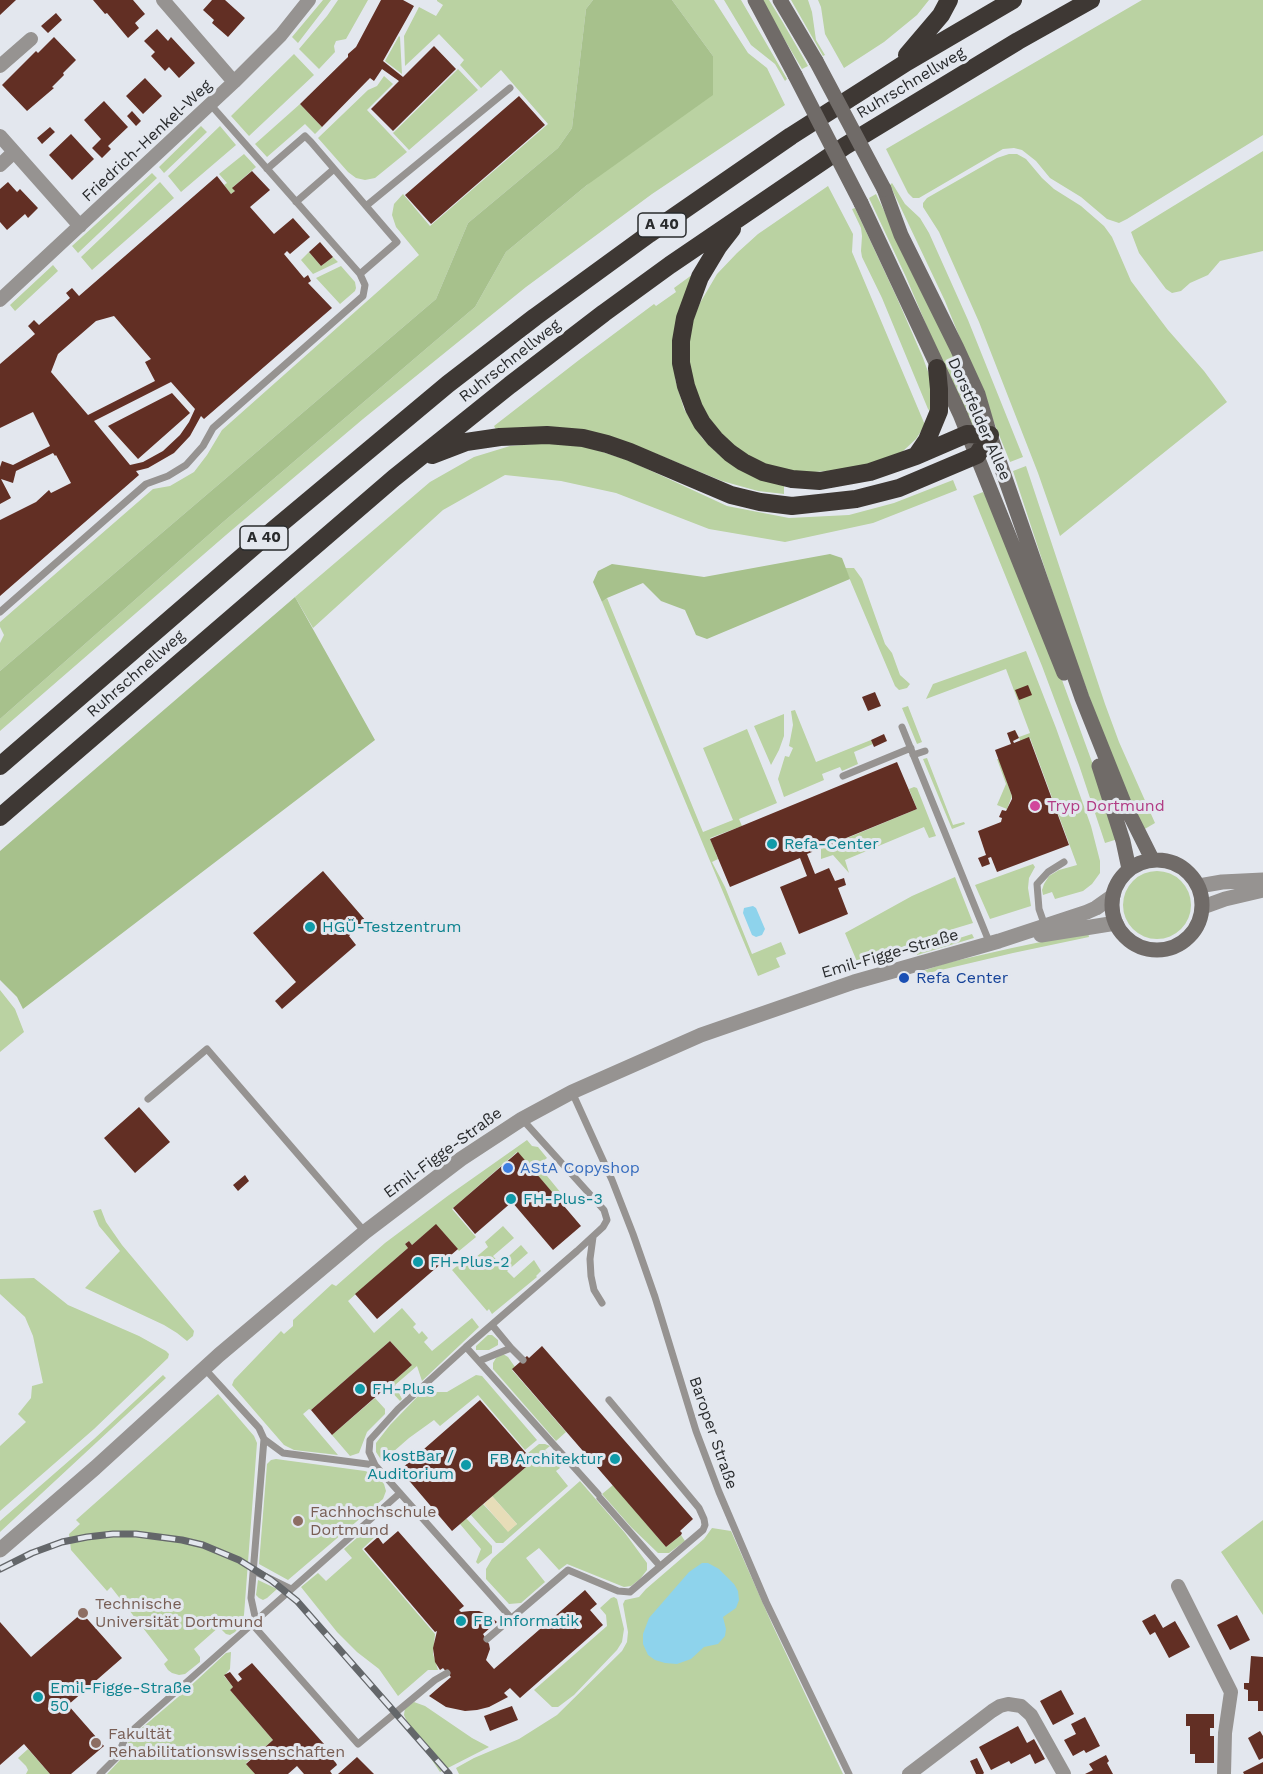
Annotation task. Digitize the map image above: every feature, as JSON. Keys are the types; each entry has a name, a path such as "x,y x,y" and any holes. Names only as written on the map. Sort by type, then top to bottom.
{"highway":[{"path":"873,83 924,37 949,0"},
{"name":"Ruhrschnellweg","path":"0,766 266,536 448,384 535,317 658,227 791,136 873,83 1013,0"},
{"name":"Ruhrschnellweg","path":"0,817 394,478 604,313 670,265 876,126 1090,0"},
{"path":"759,204 727,234 718,247 700,277 685,318 681,341 681,363 686,386 693,408 715,440 743,462 763,472 792,479 820,481 870,472 968,434 990,435"},
{"path":"916,456 927,440 939,411 937,368"},
{"path":"394,478 427,457 466,442 526,435 564,436 607,444 630,452 731,495 792,506 856,500 899,488 976,455 990,435"}],"main road":[{"name":"Dorstfelder Allee","path":"755,0 861,203 968,434 1084,726 1121,833 1129,869"},
{"name":"Dorstfelder Allee","path":"780,0 816,61 884,189 901,235 978,394 990,435 1051,603 1082,698 1124,803 1152,860"},
{"path":"1113,896 1113,912 1121,932 1143,948 1159,950 1173,947 1187,939 1196,928 1203,908 1202,898 1199,886 1188,871 1170,861 1152,860 1129,869"},
{"name":"Emil-Figge-Straße","path":"1113,896 1118,882 1129,869"}],"street":[{"path":"163,0 234,82"},
{"name":"Friedrich-Henkel-Weg","path":"0,300 234,82 281,35 309,0"},
{"path":"0,66 31,39"},
{"path":"0,136 80,226"},
{"path":"0,165 14,152"},
{"path":"1199,886 1222,882 1263,880"},
{"path":"1203,908 1225,899 1263,890"},
{"name":"Emil-Figge-Straße","path":"0,1550 95,1468 204,1368 365,1232 461,1159 522,1119 572,1092 701,1035 854,982 995,942 1087,912 1113,896"},
{"name":"Emil-Figge-Straße","path":"995,942 1116,923"},
{"path":"1178,1586 1231,1692 1225,1733 1224,1774"},
{"path":"909,1774 992,1711 1008,1704 1021,1706 1031,1714 1064,1774"}],"lane":[{"path":"366,206 510,88"},
{"path":"0,612 146,484 168,476 186,465 213,428 363,296 365,285 360,274 210,104"},
{"path":"267,169 305,136 397,242 360,274"},
{"path":"296,202 334,169"},
{"path":"902,727 995,942"},
{"path":"843,776 912,752 925,751"},
{"path":"1045,926 1039,909 1037,884 1048,872 1064,862"},
{"path":"148,1099 207,1049 365,1232"},
{"name":"Baroper Straße","path":"572,1092 612,1180 633,1234 696,1431 719,1492 766,1602 849,1774"},
{"path":"512,1619 375,1465 369,1452 370,1440 398,1408 592,1237 607,1220 604,1210 522,1119"},
{"path":"592,1237 591,1276 594,1290 602,1303"},
{"path":"492,1325 523,1360"},
{"path":"466,1347 660,1566"},
{"path":"479,1361 511,1348"},
{"path":"204,1368 259,1428 264,1439 252,1598 254,1622 358,1744 447,1672"},
{"path":"487,1639 568,1570 626,1593 635,1588 703,1530 704,1518 699,1508 609,1400"},
{"path":"264,1439 283,1453 375,1465"},
{"path":"99,1774 117,1758 127,1735 400,1493"},
{"path":"254,1571 291,1589"}],"green space":[{"path":"323,0 331,0 298,43 292,37"},
{"path":"338,0 368,0 346,39 336,41 335,52 319,69 299,49"},
{"path":"437,0 593,0 586,9 572,128 558,148 468,223 436,299 0,671 0,643 4,635 0,622 153,489 170,486 194,472 222,430 419,255 396,227 392,215 394,204 403,194 430,226 548,124 501,70 481,88 460,65 464,60 439,34 405,66 404,36 419,7 436,16 443,5"},
{"path":"593,0 672,0 713,56 713,95 587,185 506,252 475,307 222,523 0,719 0,671 436,299 468,223 558,148 572,128 586,9"},
{"path":"672,0 714,0 748,53 767,68 785,105 652,194 526,287 363,419 0,731 0,719 222,523 475,307 506,252 587,185 713,56"},
{"path":"724,0 741,0 787,79 785,81 775,64 751,45"},
{"path":"761,0 769,0 808,66 802,69"},
{"path":"791,0 808,0 816,40 825,55 823,56"},
{"path":"818,0 929,0 917,15 884,42 844,68 825,34"},
{"path":"1142,0 1263,0 1263,135 1119,223 1107,219 1081,197 1050,178 1036,161 1022,150 1014,148 1003,149 919,198 913,198 908,193 886,149"},
{"path":"400,37 402,74 385,61"},
{"path":"294,54 314,75 249,136 231,116"},
{"path":"458,69 478,90 409,150 393,133"},
{"path":"384,76 393,84 367,110 407,152 375,178 365,180 356,178 318,138 368,90 377,86"},
{"path":"300,104 322,127 315,134 305,124 267,157 255,144"},
{"path":"201,126 207,132 164,173 159,167"},
{"path":"220,126 236,145 181,192 168,176"},
{"path":"1263,151 1263,251 1220,261 1208,275 1190,283 1181,291 1172,293 1166,289 1139,253 1131,232"},
{"path":"244,154 256,167 233,187 235,191 231,194 224,185 227,183 219,174"},
{"path":"1017,154 1026,159 1054,189 1081,206 1104,226 1112,237 1131,281 1227,402 1060,536 979,322 939,232 923,207 927,198 997,158"},
{"path":"152,173 157,178 78,253 72,246"},
{"path":"160,182 174,198 92,270 81,257"},
{"path":"892,183 905,204 920,218 929,233 968,320 1023,457 1010,462 945,301 890,185"},
{"path":"828,186 853,234 852,252 925,425 916,439 902,452 854,469 800,473 774,468 750,457 730,444 715,429 693,388 689,360 690,328 700,303 717,274 737,253 758,234"},
{"path":"876,194 960,368 974,404 977,423 969,426 906,277 869,198"},
{"path":"855,208 923,358 930,377 931,412 862,257 861,228 852,209"},
{"path":"309,252 321,266 333,257 338,262 313,274 301,260"},
{"path":"53,265 58,271 15,311 10,305"},
{"path":"341,266 355,282 356,288 340,304 316,278"},
{"path":"700,269 675,379 684,409 702,438 718,454 740,470 784,486 784,494 758,491 722,481 642,448 498,433 494,426 654,304 656,306 676,292 674,288"},
{"path":"547,443 587,447 630,461 727,506 789,518 849,515 894,503 953,480 957,490 873,523 785,542 709,529 616,493 561,481 505,475 443,510 313,628 295,597 430,482 474,457 510,446"},
{"path":"1026,466 1105,704 1119,742 1155,823 1143,830 1112,759 1065,630 1013,471"},
{"path":"983,492 993,509 1062,680 1118,839 1105,843 1042,666 973,496"},
{"path":"830,554 842,558 850,579 707,639 696,635 685,610 661,601 643,583 602,602 593,582 598,571 612,564 704,577"},
{"path":"845,568 854,568 862,579 885,644 892,653 900,675 910,684 907,688 899,690 895,686"},
{"path":"295,597 375,740 23,1009 17,997 0,980 0,851"},
{"path":"607,598 703,832 733,820 703,748 747,729 777,803 739,819 742,826 710,838 718,859 712,862 725,887 752,954 781,942 786,954 776,958 780,967 758,976 602,602"},
{"path":"1026,651 1091,826 1100,861 1100,873 1092,884 1083,891 1055,899 1052,892 1043,895 1042,890 1049,876 1059,870 1077,865 1030,738 1020,741 1019,737 1030,733 1006,669 926,699 933,684"},
{"path":"908,706 922,742 917,744 902,708"},
{"path":"795,710 816,762 871,740 873,744 854,752 858,764 842,771 840,767 822,774 824,780 784,797 778,779 785,756 789,757 793,748 789,746 793,725 791,711"},
{"path":"784,714 784,736 771,765 754,726"},
{"path":"927,758 953,825 964,822 965,824 952,829 923,759"},
{"path":"997,759 999,759 1012,796 1007,809 997,805 1006,784"},
{"path":"917,788 936,836 929,838 924,827 845,860 849,873 833,855 821,859 821,849 917,809 909,789"},
{"path":"1033,864 1035,867 1029,878 1028,888 1031,906 990,919 975,885"},
{"path":"1157,871 1170,874 1181,881 1188,892 1191,905 1188,918 1181,929 1170,936 1157,939 1144,936 1133,929 1126,918 1123,905 1126,892 1133,881 1144,874"},
{"path":"955,877 973,923 933,935 858,964 845,933 912,896"},
{"path":"1088,932 1089,937 924,974 923,971 946,963"},
{"path":"972,934 974,938 917,955 916,952"},
{"path":"0,990 15,1009 24,1032 0,1052"},
{"path":"527,1140 532,1146 538,1147 547,1158 538,1165 561,1193 556,1197 517,1152 452,1209 476,1237 459,1251 436,1225 412,1245 409,1241 405,1244 408,1248 348,1301 374,1333 402,1308 416,1324 413,1327 419,1334 422,1331 428,1338 424,1342 432,1351 472,1318 479,1327 422,1381 417,1366 395,1385 402,1399 400,1401 387,1387 412,1365 390,1341 311,1410 303,1414 338,1455 294,1450 284,1445 232,1385 234,1380 281,1331 284,1334 293,1326 293,1320 332,1284 336,1286 385,1243"},
{"path":"101,1209 106,1222 122,1245 194,1331 193,1336 187,1341 164,1325 85,1288 120,1251 99,1226 93,1211"},
{"path":"503,1226 514,1238 493,1256 500,1264 521,1245 528,1253 507,1271 514,1278 534,1260 541,1271 537,1277 492,1314 452,1270 464,1260 468,1264 488,1247 485,1242"},
{"path":"34,1278 68,1305 139,1336 169,1354 168,1358 94,1429 0,1511 0,1446 26,1422 18,1414 31,1398 32,1386 43,1383 33,1336 25,1317 0,1294 0,1279"},
{"path":"488,1335 498,1340 498,1345 489,1350 476,1350 476,1346"},
{"path":"503,1354 515,1367 512,1370 566,1432 556,1441 493,1369 496,1358"},
{"path":"163,1375 166,1378 0,1532 0,1521"},
{"path":"476,1375 482,1376 537,1440 525,1450 478,1395 440,1426 434,1420 409,1438 393,1452 393,1456 387,1461 382,1461 376,1452 376,1443 422,1392 447,1392"},
{"path":"218,1394 254,1436 257,1443 244,1615 235,1632 230,1635 226,1634 219,1627 194,1649 200,1657 200,1662 185,1674 179,1675 168,1670 164,1664 168,1660 111,1587 107,1591 71,1550 69,1534 80,1524 76,1520"},
{"path":"375,1398 385,1409 385,1414 367,1432 359,1453 350,1456 332,1435"},
{"path":"539,1444 550,1446 545,1450 560,1468 556,1471 568,1486 503,1543 496,1543 471,1515 483,1504 508,1531 517,1524 492,1496 533,1461 528,1453"},
{"path":"276,1459 365,1471 376,1475 384,1484 386,1491 383,1499 288,1580 259,1564 267,1464"},
{"path":"580,1481 625,1533 647,1563 647,1570 631,1586 624,1587 567,1564 559,1570 539,1548 526,1558 545,1582 521,1603 509,1604 486,1579 486,1569 492,1559"},
{"path":"613,1485 666,1547 681,1535 685,1541 669,1553 658,1553 602,1494"},
{"path":"466,1518 492,1546 492,1553 478,1564 476,1562 481,1549 460,1524"},
{"path":"1263,1520 1263,1615 1221,1552"},
{"path":"712,1528 731,1531 843,1774 459,1774 456,1768 519,1739 557,1715 622,1651 627,1642 628,1632 623,1604 625,1600 639,1597 704,1539"},
{"path":"365,1531 376,1536 362,1549 435,1634 433,1654 438,1670 428,1670 398,1696 379,1669 337,1632 301,1587 318,1573 326,1581 352,1558 344,1549"},
{"path":"258,1580 277,1589 263,1600 256,1595"},
{"path":"614,1597 617,1599 624,1629 622,1642 574,1695 558,1707 552,1707 534,1690 607,1626 606,1615 600,1608"},
{"path":"231,1652 230,1669 224,1676 233,1687 230,1690 273,1740 246,1763 255,1774 107,1774 120,1760 130,1738 226,1653"},
{"path":"414,1702 425,1706 489,1747 440,1772 404,1715 405,1708"},
{"path":"28,1749 50,1774 26,1774 28,1770 26,1766 18,1758"}],"sand":[{"path":"492,1496 517,1524 508,1532 484,1504"}],"water":[{"path":"753,906 765,929 762,935 756,937 752,935 743,913 744,908"},
{"path":"702,1563 708,1563 719,1569 738,1591 739,1600 736,1608 723,1617 725,1636 718,1644 704,1647 691,1659 677,1664 655,1660 648,1655 643,1644 643,1634 649,1618 689,1572"}],"building":[{"path":"0,0 16,0 0,15"},
{"path":"93,0 133,0 145,14 135,23 139,28 128,38"},
{"path":"212,0 225,0 245,18 228,37 212,23 214,20 203,10"},
{"path":"381,0 403,0 414,6 383,61 403,77 434,46 456,69 393,131 371,109 399,81 382,69 374,81 370,78 322,127 300,104 356,47"},
{"path":"56,13 62,20 48,33 41,26"},
{"path":"157,29 168,41 171,37 195,63 179,78 169,67 165,71 151,56 155,52 144,41"},
{"path":"54,37 76,60 52,87 54,88 27,111 2,85 36,51 38,53"},
{"path":"145,78 162,96 143,114 126,96"},
{"path":"519,96 545,125 431,224 405,195"},
{"path":"104,101 128,127 108,146 111,149 102,158 92,148 101,139 84,120"},
{"path":"132,111 141,121 136,126 127,116"},
{"path":"50,127 55,132 42,144 37,138"},
{"path":"71,134 94,159 72,180 49,155"},
{"path":"252,171 270,190 250,207 274,234 293,218 310,237 290,254 287,251 284,254 304,278 308,275 311,281 308,283 332,308 204,419 201,416 190,436 174,453 148,468 136,471 139,475 0,596 0,520 36,502 49,490 51,493 71,483 53,453 16,471 13,483 1,479 11,498 0,504 0,467 2,461 13,465 50,446 33,412 0,428 0,364 35,334 28,326 34,320 39,325 70,298 66,293 72,288 79,296 217,176 231,194 235,191 232,188","holes":["114,316 151,359 145,362 155,381 88,415 51,372 58,354 96,321","171,382 195,409 189,422 180,435 163,451 143,462 130,465 94,421"]},
{"path":"8,182 17,192 20,189 38,208 28,218 25,214 7,230 0,222 0,189"},
{"path":"320,242 333,257 321,266 309,252"},
{"path":"172,393 190,413 138,459 108,426"},
{"path":"1028,685 1032,695 1019,700 1015,690"},
{"path":"875,692 881,706 868,711 862,697"},
{"name":"Tryp Dortmund","path":"1015,730 1019,738 1013,741 1014,743 1029,737 1069,845 997,872 991,857 988,858 990,864 982,867 978,858 986,855 978,831 1001,822 1002,818 999,817 1002,810 1006,811 1012,799 995,750 1011,744 1007,733"},
{"path":"884,734 887,741 874,747 871,740"},
{"name":"Refa-Center","path":"897,762 917,809 807,854 815,874 829,868 835,881 844,878 846,885 838,888 848,914 799,934 780,887 807,876 800,858 730,887 710,839"},
{"name":"HGÜ-Testzentrum","path":"323,871 366,921 349,936 356,945 282,1009 275,1001 296,982 253,933"},
{"path":"139,1107 170,1142 135,1173 104,1138"},
{"name":"FH-Plus-3","path":"518,1152 581,1226 553,1250 512,1202 475,1234 453,1208"},
{"path":"245,1175 249,1181 238,1191 233,1185"},
{"name":"FH-Plus-2","path":"436,1224 458,1249 377,1319 355,1294 408,1248 405,1244 409,1241 412,1245"},
{"name":"FH-Plus","path":"390,1341 412,1365 332,1435 311,1410"},
{"name":"FB Architektur","path":"542,1346 693,1519 680,1531 681,1535 666,1547 512,1369"},
{"name":"kostBar / Auditorium","path":"480,1400 533,1461 452,1531 400,1470"},
{"name":"FB Informatik","path":"398,1531 464,1606 459,1610 461,1612 479,1611 489,1615 497,1622 483,1634 490,1649 486,1660 494,1669 585,1590 597,1604 590,1610 603,1625 520,1698 510,1688 504,1693 508,1697 489,1707 465,1711 446,1707 429,1696 451,1677 443,1668 440,1670 435,1662 433,1648 437,1631 435,1632 364,1549 378,1537 383,1544"},
{"name":"Emil-Figge-Straße 50","path":"82,1613 122,1658 68,1705 104,1746 71,1774 50,1774 24,1744 0,1765 0,1622 31,1657"},
{"path":"1155,1614 1163,1628 1175,1621 1190,1647 1169,1658 1155,1632 1150,1635 1142,1621"},
{"path":"1237,1615 1250,1640 1230,1650 1217,1625"},
{"path":"1251,1656 1263,1657 1263,1711 1258,1711 1258,1701 1248,1701 1248,1690 1244,1689 1244,1683 1249,1683"},
{"path":"252,1663 324,1744 314,1752 320,1759 328,1754 336,1763 337,1765 330,1771 332,1774 304,1774 297,1766 288,1774 255,1774 246,1764 273,1740 230,1690 233,1687 224,1675 230,1672 238,1682 242,1679 238,1674"},
{"path":"1061,1690 1074,1714 1053,1725 1040,1701"},
{"path":"512,1706 518,1720 490,1731 484,1716"},
{"path":"1186,1714 1214,1714 1214,1728 1210,1728 1210,1736 1214,1736 1214,1763 1195,1763 1195,1754 1190,1754 1190,1726 1186,1726"},
{"path":"1085,1717 1100,1746 1086,1753 1084,1750 1073,1756 1064,1740 1076,1734 1071,1724"},
{"path":"1018,1726 1027,1743 1034,1739 1045,1759 1035,1764 1030,1754 1011,1764 1009,1761 991,1770 979,1747"},
{"path":"1260,1731 1263,1736 1263,1758 1259,1760 1248,1738"},
{"path":"1106,1755 1109,1761 1107,1763 1113,1774 1085,1774 1093,1770 1089,1764"},
{"path":"357,1757 374,1774 338,1774"},
{"path":"977,1758 983,1774 976,1774 970,1761"},
{"path":"1263,1762 1263,1774 1244,1774 1243,1772"}],"railway":[{"path":"0,1569 32,1553 62,1542 113,1534 136,1534 182,1540 203,1545 239,1560 271,1580 297,1601 449,1774"}],"place":[{"name":"Tryp Dortmund","path":"1035,806"},
{"name":"Refa-Center","path":"772,844"},
{"name":"HGÜ-Testzentrum","path":"310,927"},
{"name":"Refa Center","path":"904,978"},
{"name":"AStA Copyshop","path":"508,1168"},
{"name":"FH-Plus-3","path":"511,1199"},
{"name":"FH-Plus-2","path":"418,1262"},
{"name":"FH-Plus","path":"360,1389"},
{"name":"FB Architektur","path":"615,1459"},
{"name":"kostBar / Auditorium","path":"466,1465"},
{"name":"Fachhochschule Dortmund","path":"298,1521"},
{"name":"Technische Universität Dortmund","path":"83,1613"},
{"name":"FB Informatik","path":"461,1621"},
{"name":"Emil-Figge-Straße 50","path":"38,1697"},
{"name":"Fakultät Rehabilitationswissenschaften","path":"96,1743"}]}
